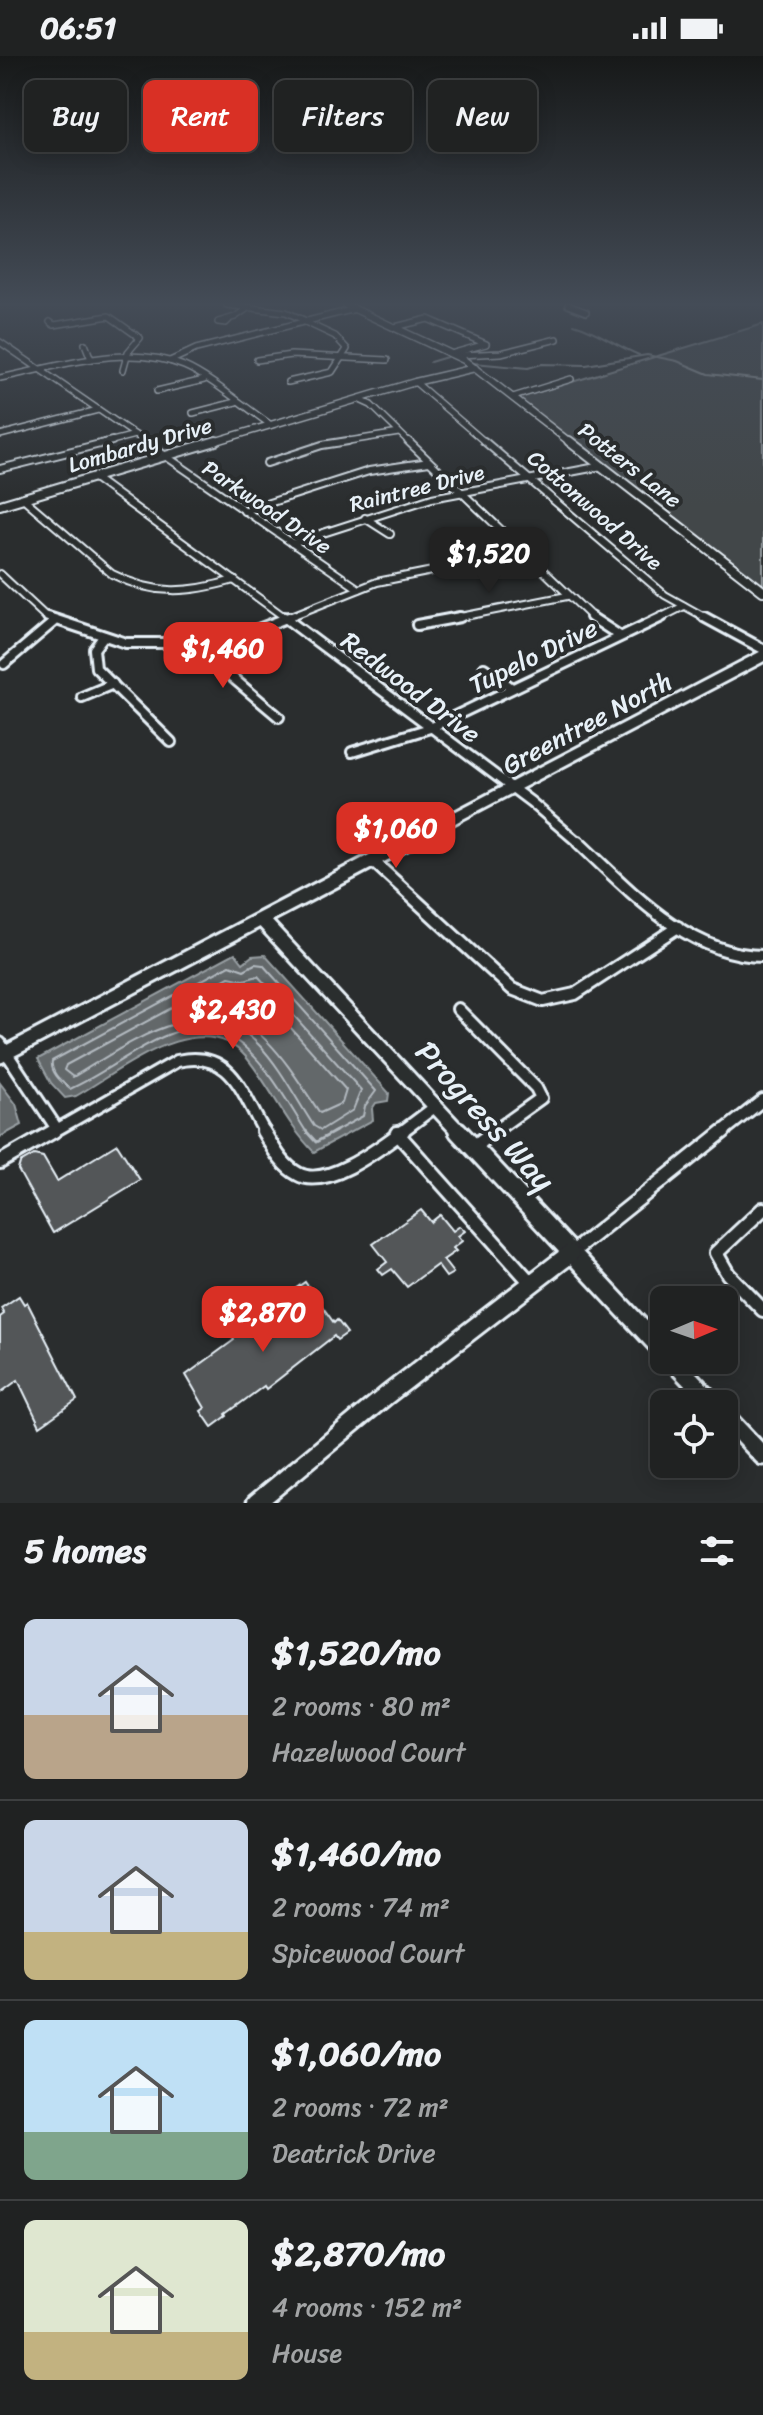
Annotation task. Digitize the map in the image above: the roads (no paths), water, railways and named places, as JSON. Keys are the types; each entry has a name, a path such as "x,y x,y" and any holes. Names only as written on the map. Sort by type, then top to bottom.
{"main road":[{"name":"Lombardy Drive","path":"0,505 456,373"},
{"name":"Potters Lane","path":"481,373 763,591"},
{"name":"Greentree North","path":"2,1051 262,920 763,656"},
{"name":"Progress Way","path":"262,920 650,1337"},
{"path":"256,1503 570,1254"},
{"path":"685,1374 701,1390"},
{"path":"738,1430 763,1456"}],"street":[{"path":"0,378 24,373"},
{"name":"Parkwood Drive","path":"44,373 359,589"},
{"path":"194,373 271,425"},
{"path":"288,382 330,373"},
{"path":"513,397 571,379"},
{"path":"157,391 204,380"},
{"name":"Cottonwood Drive","path":"415,382 532,479 611,551 684,606 763,649"},
{"path":"358,399 371,405 567,596 620,636"},
{"path":"193,413 236,402"},
{"path":"0,435 98,410"},
{"path":"267,463 322,445 399,433"},
{"path":"0,469 135,435"},
{"path":"244,511 369,471 429,462"},
{"name":"Raintree Drive","path":"292,543 365,518 461,493 602,466"},
{"name":"Redwood Drive","path":"93,477 512,787 678,927 722,951 747,957 763,956"},
{"path":"23,498 112,574 127,583 172,594 188,593 234,580"},
{"path":"365,518 390,534"},
{"path":"0,574 44,615 103,637 126,643 205,641 240,636 377,582 523,553"},
{"path":"417,625 567,596"},
{"name":"Tupelo Drive","path":"352,752 430,728 684,606"},
{"path":"4,664 56,620"},
{"path":"103,637 94,649 96,668 171,742"},
{"path":"205,641 214,662 279,717"},
{"path":"484,668 512,688"},
{"path":"82,697 113,684"},
{"path":"373,861 512,989 543,1001 575,994 678,927"},
{"path":"458,1009 536,1088 541,1098 474,1146"},
{"path":"2,1051 18,1066 57,1129"},
{"path":"0,1162 149,1076 191,1058 210,1059 226,1067 279,1158 306,1178 330,1176 436,1106"},
{"path":"570,1254 763,1100"},
{"path":"397,1133 531,1283"},
{"path":"763,1209 716,1253 728,1274 763,1310"}],"water":[{"path":"235,953 243,963 252,956 265,955 389,1093 388,1101 376,1103 372,1109 373,1120 314,1152 295,1130 246,1057 227,1042 206,1037 184,1039 160,1047 76,1096 65,1098 51,1083 38,1059"},
{"path":"0,1083 16,1104 22,1125 0,1137"}],"waterway":[{"path":"704,373 763,380"}]}
